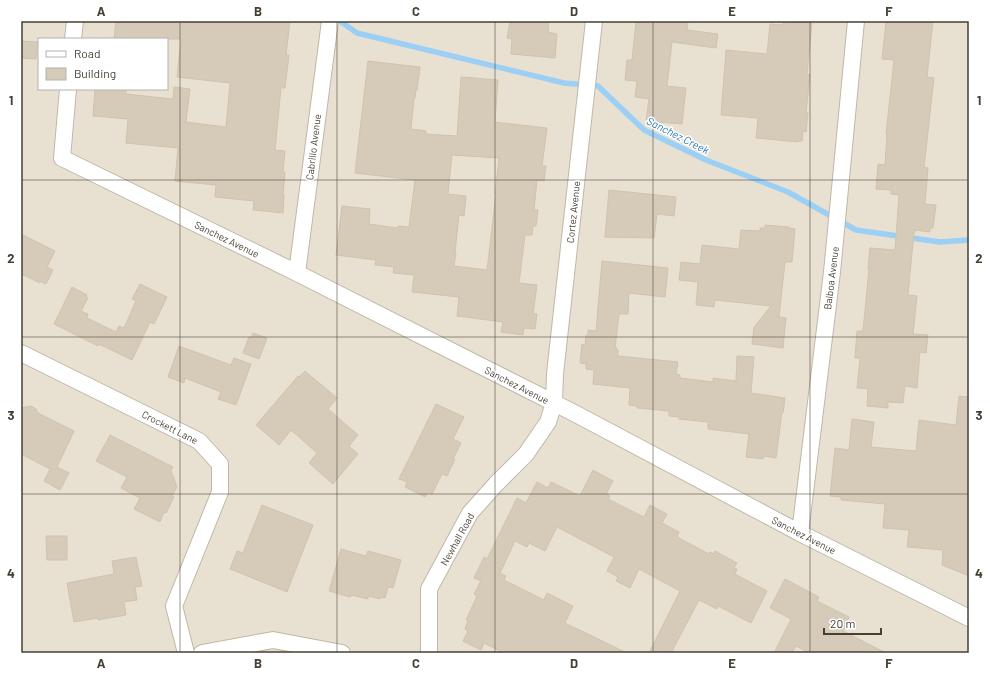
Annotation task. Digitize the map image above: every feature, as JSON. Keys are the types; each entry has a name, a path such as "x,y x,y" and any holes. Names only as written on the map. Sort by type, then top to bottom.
{"street":[{"path":"73,38 75,21"},
{"name":"Cortez Avenue","path":"554,403 556,366 594,21"},
{"name":"Balboa Avenue","path":"800,534 836,236 856,21"},
{"name":"Cabrillo Avenue","path":"297,274 329,26"},
{"name":"Sanchez Avenue","path":"68,90 62,158 554,403 800,534 969,618"},
{"name":"Crockett Lane","path":"21,353 200,441 220,464 220,492 174,606 186,653"},
{"name":"Newhall Road","path":"429,653 429,589 470,513 526,454 548,422 554,403"},
{"path":"202,653 273,640 342,653"}],"shaded area":[{"path":"21,21 969,21 969,653 21,653"}],"building":[{"path":"116,21 290,21 286,55 289,55 285,88 281,88 275,150 285,151 283,172 285,172 283,213 253,210 254,201 215,197 216,185 175,181 178,148 126,143 128,119 93,116 95,90 126,90 126,94 173,99 174,87 190,89 186,122 226,127 230,83 177,77 181,39 114,38"},
{"path":"510,21 549,21 548,32 557,34 555,58 511,54 512,39 507,38"},
{"path":"636,21 688,21 687,30 718,34 716,48 672,42 667,86 686,88 682,124 646,121 649,99 635,97 637,81 625,80 627,60 632,60"},
{"path":"783,21 812,23 807,74 810,75 806,113 808,113 806,132 803,131 802,141 798,142 756,138 758,118 721,115 726,50 767,54 770,24 783,25"},
{"path":"886,21 933,21 927,77 934,78 924,167 928,168 925,204 936,205 933,228 930,228 930,232 915,230 914,232 908,295 917,296 913,334 928,335 926,353 920,352 917,388 905,386 903,403 888,402 888,408 867,406 868,389 857,388 860,358 855,358 857,331 863,331 870,248 895,250 899,195 891,194 891,190 876,189 878,164 885,165 886,134 894,60 882,59"},
{"path":"21,41 37,42 36,59 21,58"},
{"path":"368,61 420,67 417,90 414,98 411,129 426,131 426,134 457,136 461,77 498,80 495,122 547,128 542,166 546,166 544,181 537,180 534,210 538,210 536,226 533,226 532,235 525,235 519,283 537,285 533,314 537,314 535,329 524,328 523,335 501,332 503,322 457,316 459,297 412,292 414,275 393,273 394,267 375,265 376,260 336,255 342,206 370,209 369,224 398,228 398,226 409,227 415,180 355,173","holes":["452,155 499,158 487,270 454,266 459,215 464,216 466,196 448,194"]},
{"path":"609,190 676,197 674,216 657,214 654,238 605,237"},
{"path":"765,225 795,229 792,262 785,262 779,317 786,318 783,348 752,344 754,327 771,306 715,300 714,307 696,305 698,282 679,280 681,262 700,264 702,245 739,249 741,230 760,231 760,228 765,228"},
{"path":"21,234 55,251 47,267 53,270 46,284 40,281 40,283 21,274"},
{"path":"602,261 668,268 665,297 629,293 628,314 619,314 615,348 618,350 618,356 678,362 676,374 680,375 680,378 713,382 713,378 736,381 737,356 754,357 751,393 785,398 776,458 764,456 763,459 746,457 749,434 708,429 708,422 679,419 679,417 669,416 669,411 637,408 637,406 629,405 630,388 593,384 594,370 586,369 586,364 580,363 582,344 585,345 588,330 596,331"},
{"path":"140,284 167,297 154,324 150,322 132,360 99,344 98,346 54,324 72,287 87,295 86,296 88,298 81,311 88,314 87,318 116,332 119,326 124,328 136,301 132,299"},
{"path":"253,333 267,338 259,359 243,353 249,337 251,338"},
{"path":"179,346 231,365 234,358 251,364 236,405 218,399 221,392 185,378 184,383 168,377"},
{"path":"305,371 337,398 328,409 358,435 349,446 358,454 333,484 309,463 317,453 291,430 279,445 256,425 298,376 299,377"},
{"path":"959,396 969,397 969,576 942,565 943,550 907,547 909,530 883,528 885,504 841,500 841,497 830,496 835,448 849,450 852,419 874,422 871,447 916,451 919,420 956,425"},
{"path":"436,404 464,417 453,439 461,443 447,476 442,474 432,494 428,492 425,497 405,487 407,482 399,479"},
{"path":"31,406 36,409 38,413 74,431 57,467 69,473 60,490 44,481 50,469 21,454 21,408"},
{"path":"110,435 173,467 171,471 177,487 172,496 174,497 166,513 164,512 160,522 134,509 140,498 121,488 127,477 96,461"},
{"path":"593,470 613,481 606,494 610,496 608,499 644,517 650,505 667,514 662,523 679,532 677,537 709,554 710,552 714,554 715,551 737,563 734,568 737,569 735,574 767,591 751,623 718,606 717,609 699,600 671,653 649,653 680,591 639,569 630,588 616,581 618,577 607,571 614,557 557,527 545,551 529,543 527,547 515,541 500,573 506,576 504,580 544,600 547,593 573,606 565,623 627,653 504,653 484,643 481,650 463,641 468,631 465,629 468,621 466,620 477,596 474,594 481,581 474,578 484,557 487,559 517,498 526,503 537,482 548,488 551,482 580,496"},
{"path":"262,505 313,525 287,592 230,569 237,551 243,553"},
{"path":"46,536 67,536 67,560 47,560"},
{"path":"341,549 366,556 368,551 401,560 393,588 388,587 385,598 381,597 380,599 368,596 368,599 351,595 350,597 329,591"},
{"path":"136,557 142,586 135,587 137,600 124,602 126,615 98,620 98,618 74,622 67,583 114,574 112,561"},
{"path":"785,579 819,597 817,601 849,617 843,631 886,653 810,653 796,646 792,653 774,653 791,619 770,608"}],"waterway":[{"name":"Sanchez Creek","path":"340,21 357,33 564,83 598,86 644,130 706,160 788,192 856,230 940,242 969,240"}]}
